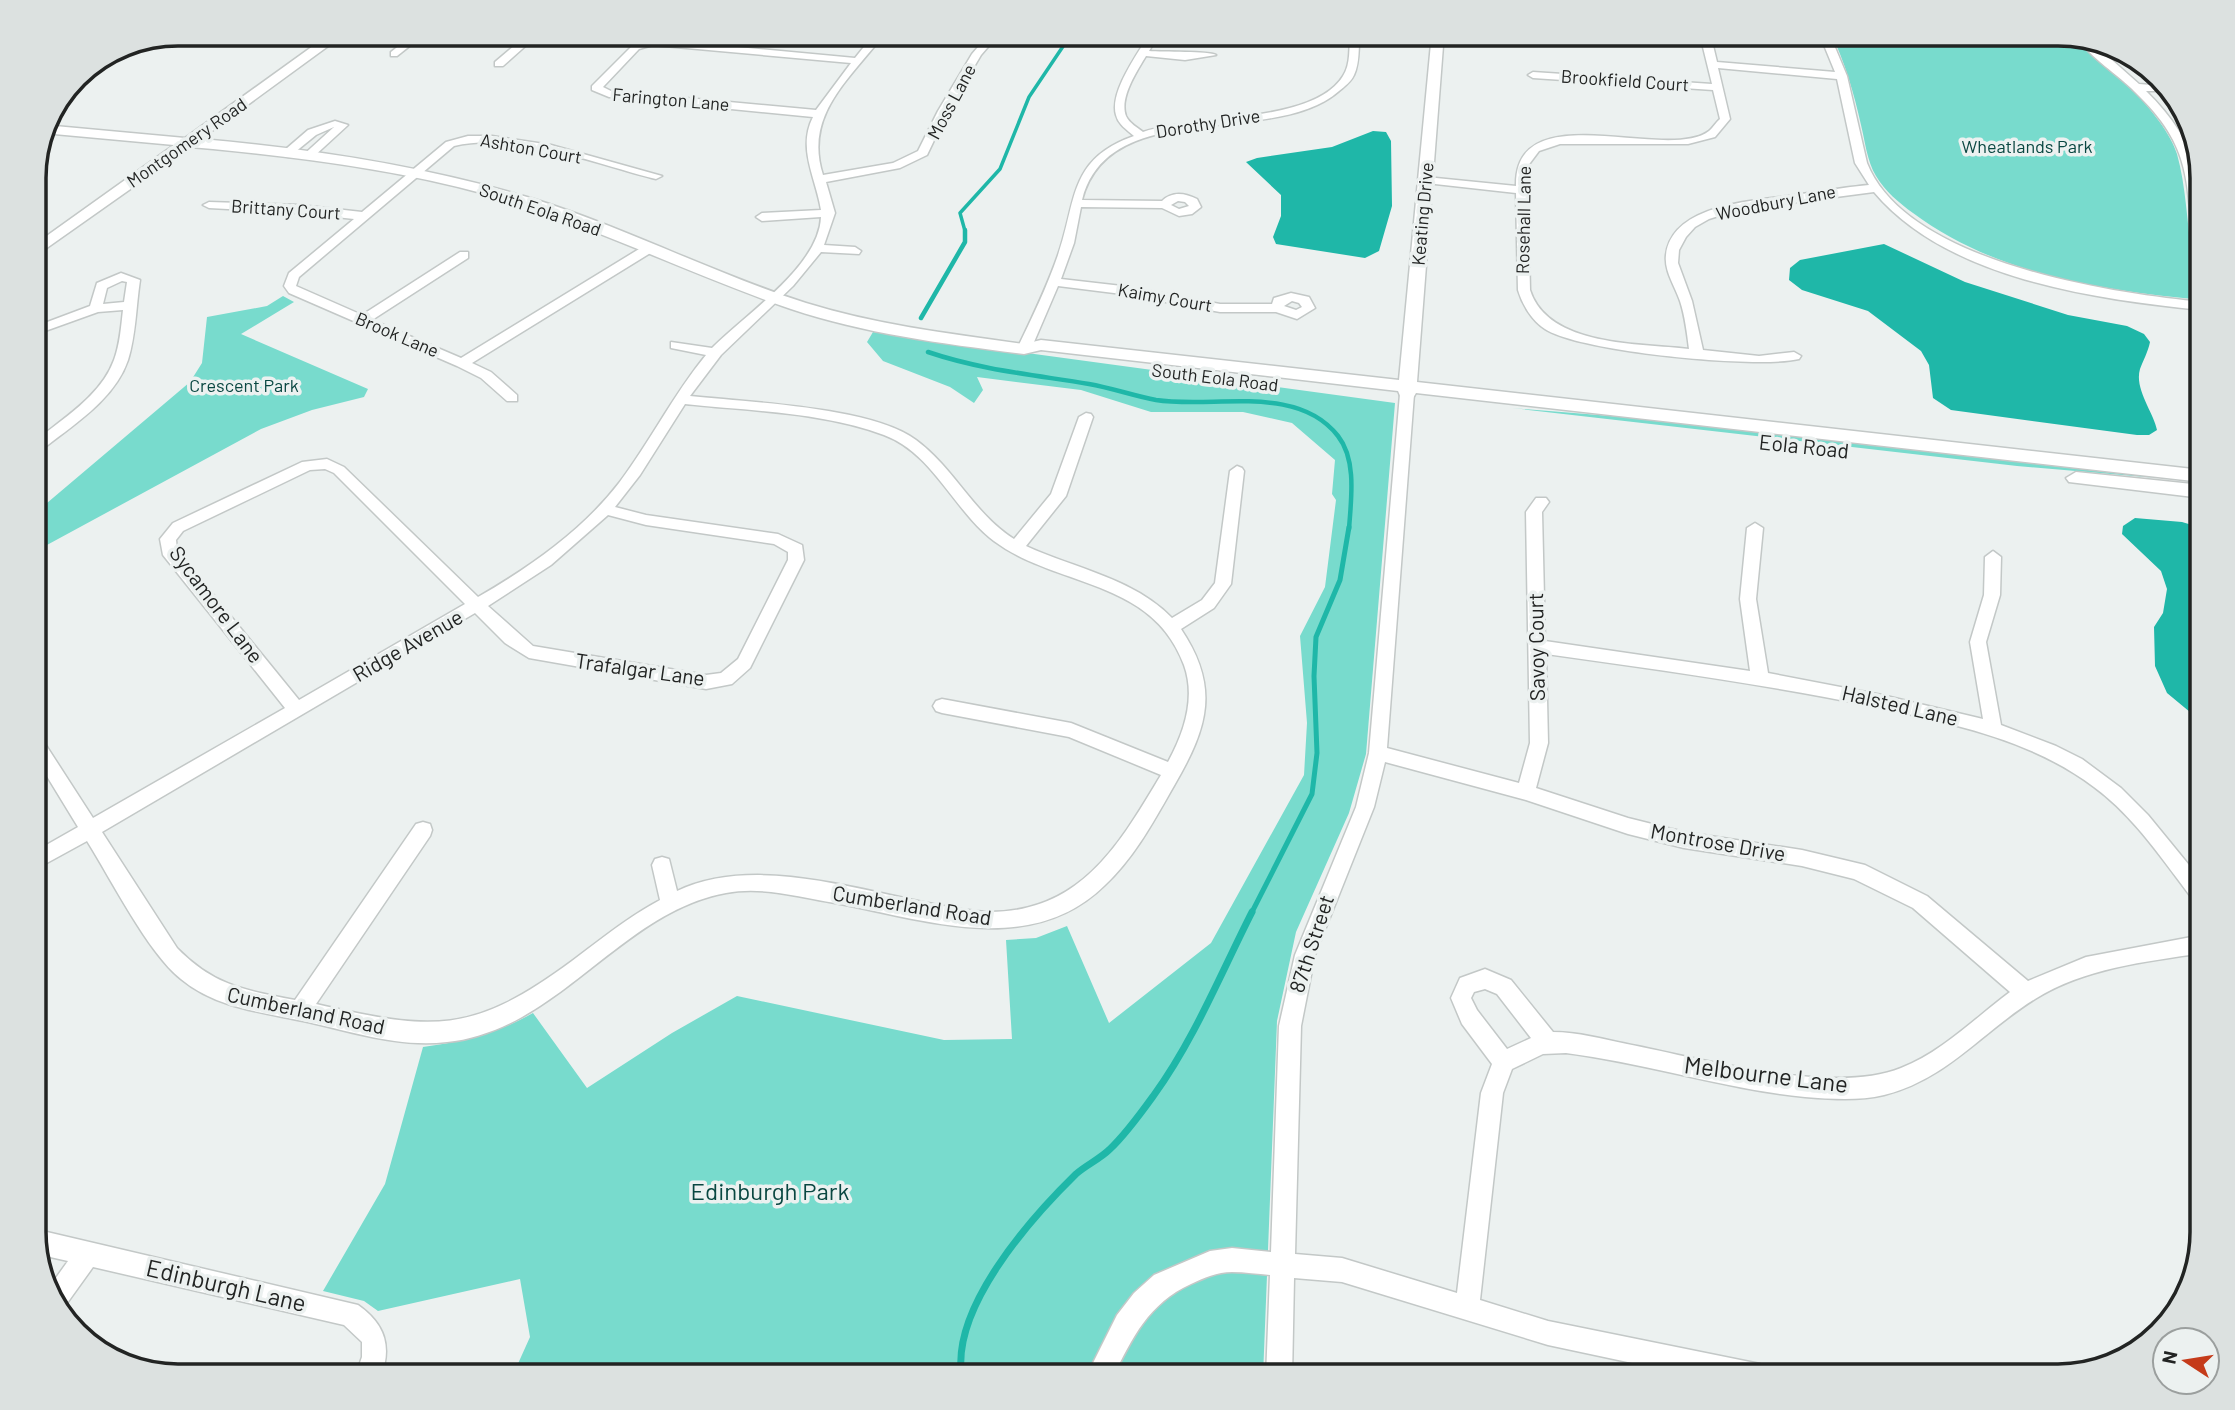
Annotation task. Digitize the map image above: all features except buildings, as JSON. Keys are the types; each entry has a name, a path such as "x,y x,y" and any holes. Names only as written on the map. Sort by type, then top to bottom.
{"street":[{"name":"Montgomery Road","path":"46,243 322,46"},
{"path":"394,54 404,46"},
{"path":"499,64 520,46"},
{"name":"Farington Lane","path":"639,46 596,88 609,94 820,114"},
{"name":"Farington Lane","path":"696,46 859,61"},
{"path":"761,217 829,213 811,143 820,114 870,46"},
{"name":"Moss Lane","path":"821,179 896,166 923,153 943,111 986,46"},
{"path":"1141,136 1122,119 1120,110 1128,81 1148,46"},
{"name":"Dorothy Drive","path":"1024,349 1069,240 1082,183 1097,161 1115,147 1141,136 1179,126 1273,114 1316,102 1346,80 1353,46"},
{"name":"Keating Drive","path":"1407,395 1437,46"},
{"name":"Rosehall Lane","path":"1708,46 1725,119 1714,135 1679,140 1548,143 1530,151 1524,158 1521,190 1524,290 1528,303 1538,316 1558,330 1590,342 1759,360 1794,356"},
{"path":"1829,46 1842,76 1860,159 1876,188 1913,221 1941,239 2016,272 2091,293 2190,305"},
{"path":"2097,52 2138,87 2176,136 2187,157"},
{"path":"1143,54 1185,57 1211,55"},
{"path":"1713,65 1842,76"},
{"name":"Brookfield Court","path":"1533,75 1718,87"},
{"path":"2138,87 2155,88"},
{"path":"285,155 320,127 330,123 344,125 307,157"},
{"name":"South Eola Road","path":"55,129 307,157 415,173 517,199 823,313 915,334 1024,349 1041,345 1407,395"},
{"name":"Ashton Court","path":"415,173 450,144 460,139 478,138 523,143 656,176"},
{"name":"Brook Lane","path":"415,173 297,270 290,286 302,295 462,363 648,249"},
{"path":"1426,180 1521,190"},
{"name":"Woodbury Lane","path":"1697,354 1686,301 1672,264 1673,250 1684,232 1696,221 1718,211 1830,192 1876,188"},
{"path":"1077,203 1165,205"},
{"name":"Brittany Court","path":"209,205 299,209 362,216"},
{"name":"Ridge Avenue","path":"46,855 477,606 554,555 605,509 715,353 817,248 829,213"},
{"path":"817,248 855,251"},
{"path":"363,320 464,256"},
{"path":"46,439 89,402 114,374 123,354 134,280 121,277 101,286 96,308"},
{"name":"Kaimy Court","path":"1052,282 1122,290 1220,308 1278,308"},
{"path":"46,327 96,308 130,306"},
{"path":"676,345 715,353"},
{"path":"462,363 486,375 512,398"},
{"name":"Eola Road","path":"1407,395 2190,475"},
{"name":"Eola Road","path":"1407,395 2190,491"},
{"name":"87th Street","path":"1283,1265 1287,1066 1296,990 1317,917 1365,807 1378,753 1407,395"},
{"name":"Cumberland Road","path":"46,760 170,954 188,976 219,993 396,1031 432,1033 468,1029 514,1013 670,902 712,885 754,881 986,921 1036,915 1087,891 1109,872 1173,772 1191,738 1198,694 1192,664 1171,627 1148,607 1120,589 1016,548 994,533 928,459 897,433 856,422 683,400"},
{"path":"1016,548 1058,496 1086,417"},
{"name":"Sycamore Lane","path":"297,710 169,551 168,539 178,527 296,469 327,464 339,470 477,606"},
{"path":"1171,627 1208,604 1223,584 1237,471"},
{"name":"Savoy Court","path":"1527,792 1539,743 1534,512 1541,502"},
{"name":"Trafalgar Lane","path":"477,606 519,646 541,656 706,682 726,679 744,663 796,560 796,549 778,539 646,520 605,509"},
{"path":"1755,528 1748,599 1759,677"},
{"path":"1993,557 1992,595 1978,642 1993,727"},
{"name":"Halsted Lane","path":"1536,646 1759,677 1993,727 2047,749 2102,783 2137,817 2190,881"},
{"path":"942,706 1071,730 1173,772"},
{"name":"Montrose Drive","path":"1378,753 1527,792 1628,827 1684,840 1802,858 1858,871 1920,902 2026,992"},
{"path":"299,1011 423,831"},
{"path":"662,865 670,902"},
{"name":"Melbourne Lane","path":"1504,1062 1548,1043 1602,1049 1794,1083 1842,1088 1883,1085 1927,1069 2026,992 2077,970 2151,951 2190,946"},
{"path":"1467,1309 1492,1093 1504,1062 1468,1017 1461,998 1467,985 1485,979 1504,987 1548,1043"},
{"path":"46,1244 87,1255 60,1293"},
{"name":"Edinburgh Lane","path":"87,1255 349,1314 366,1325 375,1339 373,1364"},
{"path":"1106,1364 1126,1324 1143,1302 1163,1284 1210,1263 1232,1260 1342,1270 1548,1333 1697,1364"},
{"path":"1279,1364 1283,1265"}],"green space":[{"name":"Wheatlands Park","path":"1837,46 2058,46 2090,51 2144,102 2159,121 2177,154 2190,240 2190,299 2088,284 2015,265 1945,234 1913,213 1888,192 1873,170"},
{"name":"Crescent Park","path":"283,296 294,302 241,334 368,389 364,397 312,410 261,429 46,545 46,504 190,382 202,363 207,317 267,306"},
{"name":"Edinburgh Park","path":"873,332 1395,403 1366,754 1349,813 1296,932 1277,1021 1264,1364 518,1364 530,1337 520,1279 378,1311 364,1301 323,1291 385,1184 423,1047 480,1036 533,1013 587,1088 672,1033 737,996 944,1040 1012,1039 1006,940 1036,938 1067,926 1109,1023 1211,943 1304,775 1307,723 1300,636 1325,587 1336,500 1332,494 1335,460 1292,423 1243,412 1151,412 1081,390 977,377 983,390 974,403 950,387 883,361 867,342"},
{"path":"1512,408 1636,418 2157,478 2017,466"}],"shaded area":[{"path":"1373,131 1386,132 1391,141 1392,206 1379,251 1365,258 1276,244 1273,237 1281,216 1281,195 1246,162 1332,147"},
{"path":"1884,244 1965,282 2068,315 2127,326 2144,334 2150,342 2140,369 2140,385 2157,430 2149,435 2137,435 1951,410 1933,398 1929,365 1921,351 1868,311 1802,290 1789,280 1790,268 1800,260"},
{"path":"2135,518 2190,524 2190,712 2167,693 2155,666 2154,627 2163,613 2167,589 2161,571 2122,534 2123,526"}],"waterway":[{"path":"965,231 960,213 1000,169 1029,97 1063,46"},
{"path":"921,318 965,242 965,231"},
{"path":"928,352 988,368 1089,384 1156,400 1253,402 1300,409 1321,420 1338,436 1344,446 1351,481 1349,529"},
{"path":"1251,913 1312,794 1317,753 1314,676 1316,637 1340,580 1349,527"},
{"path":"962,1364 968,1323 997,1267 1057,1193 1076,1174 1116,1143 1154,1095 1182,1052 1251,913"}]}
